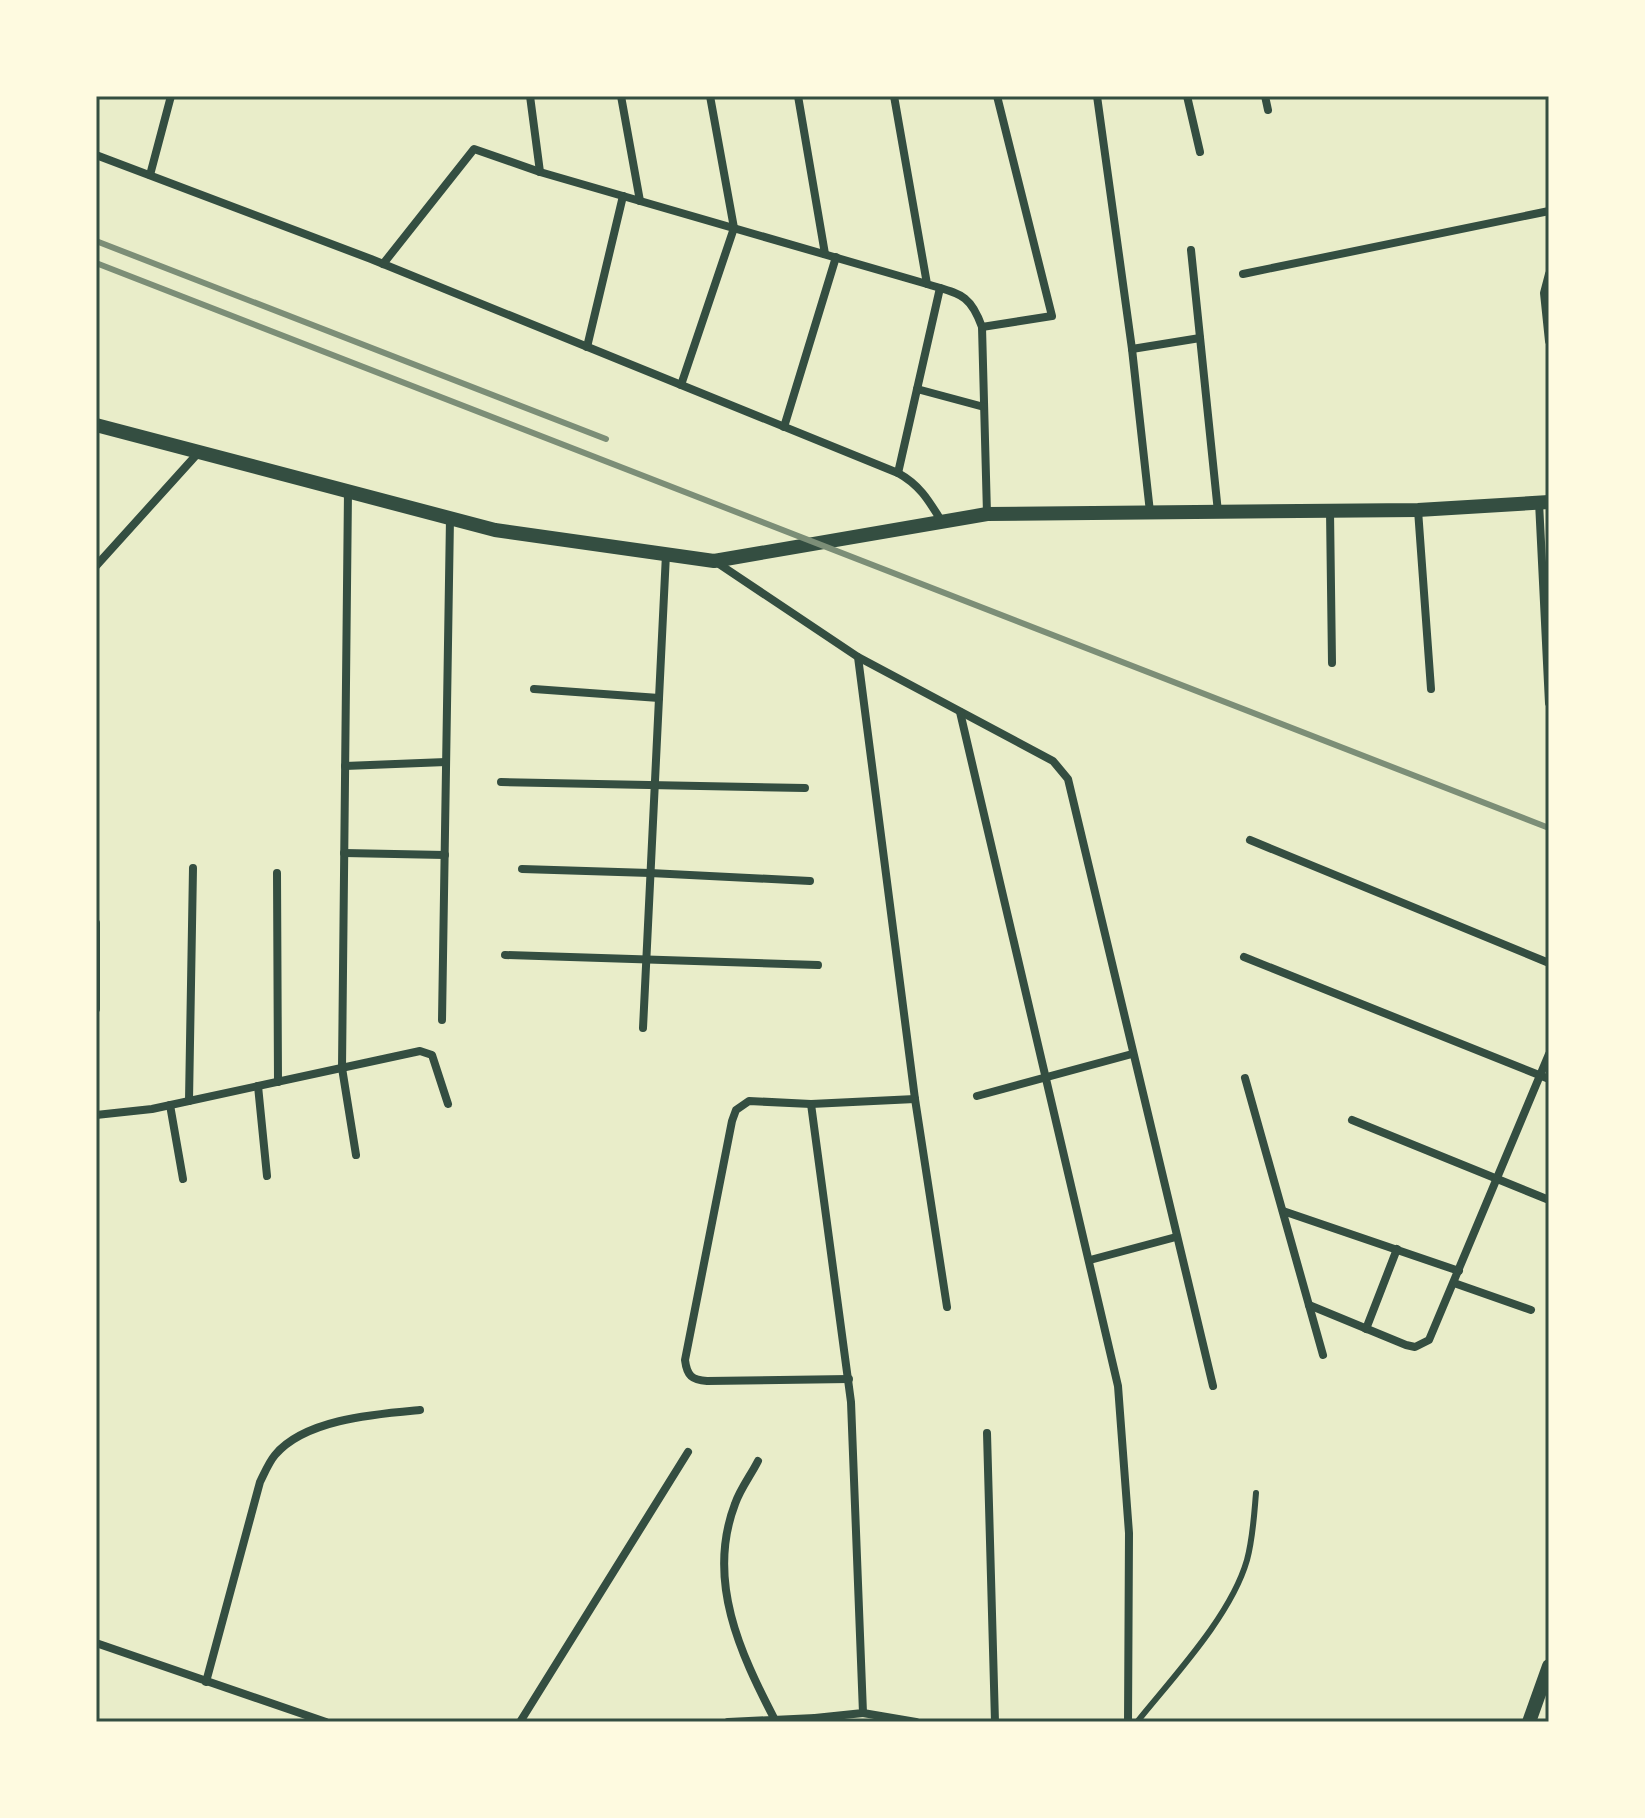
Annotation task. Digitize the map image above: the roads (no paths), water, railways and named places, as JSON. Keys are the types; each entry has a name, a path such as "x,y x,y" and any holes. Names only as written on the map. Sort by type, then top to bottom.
{"street":[{"path":"150,175 171,96"},
{"path":"530,96 540,172"},
{"path":"621,96 640,201"},
{"path":"681,385 734,228 710,96"},
{"path":"798,96 825,254"},
{"path":"894,96 927,284"},
{"path":"982,327 1052,316 997,96"},
{"path":"1097,96 1132,349 1150,512"},
{"path":"1187,96 1200,152"},
{"path":"1265,96 1268,110"},
{"path":"383,264 474,149 540,172 927,284 967,299 975,307 982,327 987,514"},
{"path":"96,155 383,264 898,473 923,490 942,522"},
{"path":"587,347 623,196"},
{"path":"1243,274 1549,211"},
{"path":"1191,250 1218,512"},
{"path":"784,427 836,257"},
{"path":"1549,274 1544,293 1549,341"},
{"path":"898,473 940,288"},
{"path":"1132,349 1200,338"},
{"path":"917,389 984,407"},
{"path":"96,425 495,530 714,561 987,514 1418,510 1544,502 1549,703"},
{"path":"96,566 199,452"},
{"path":"348,491 342,1068 356,1155"},
{"path":"1418,510 1431,689"},
{"path":"1330,511 1332,663"},
{"path":"442,1020 450,518"},
{"path":"643,1028 666,553"},
{"path":"714,561 858,657 1053,761 1068,779 1213,1386"},
{"path":"858,657 915,1099 947,1307"},
{"path":"534,689 659,698"},
{"path":"960,712 1118,1386 1129,1533 1128,1722"},
{"path":"345,766 446,762"},
{"path":"501,782 805,788"},
{"path":"1250,840 1549,963"},
{"path":"344,853 445,855"},
{"path":"189,1101 193,868"},
{"path":"522,869 810,881"},
{"path":"277,873 278,1082"},
{"path":"96,923 96,1009"},
{"path":"505,955 818,965"},
{"path":"1244,957 1545,1078"},
{"path":"96,1115 170,1105 420,1051 429,1052 448,1104"},
{"path":"977,1096 1132,1054"},
{"path":"1309,1305 1406,1345 1423,1345 1435,1330 1498,1179 1545,1078 1549,1054"},
{"path":"1245,1078 1323,1355"},
{"path":"258,1086 267,1176"},
{"path":"849,1379 707,1381 689,1377 686,1370 688,1345 736,1110 749,1101 811,1104 915,1099"},
{"path":"811,1104 849,1379 863,1713"},
{"path":"170,1105 183,1179"},
{"path":"1352,1120 1549,1200"},
{"path":"1283,1211 1459,1271"},
{"path":"1090,1260 1176,1237"},
{"path":"1366,1329 1397,1249"},
{"path":"1454,1283 1531,1310"},
{"path":"206,1682 260,1482 275,1455 299,1435 330,1424 371,1414 420,1410"},
{"path":"987,1433 995,1722"},
{"path":"520,1722 688,1452"},
{"path":"758,1461 735,1503 725,1539 724,1584 734,1630 745,1661 775,1720"},
{"path":"96,1643 326,1722"},
{"path":"1529,1722 1549,1666"},
{"path":"728,1722 815,1720 863,1713 916,1722"}],"lane":[{"path":"1137,1722 1194,1651 1232,1596 1246,1564 1253,1537 1256,1493"}],"railway":[{"path":"96,241 606,439"},
{"path":"96,263 1549,828"}]}
